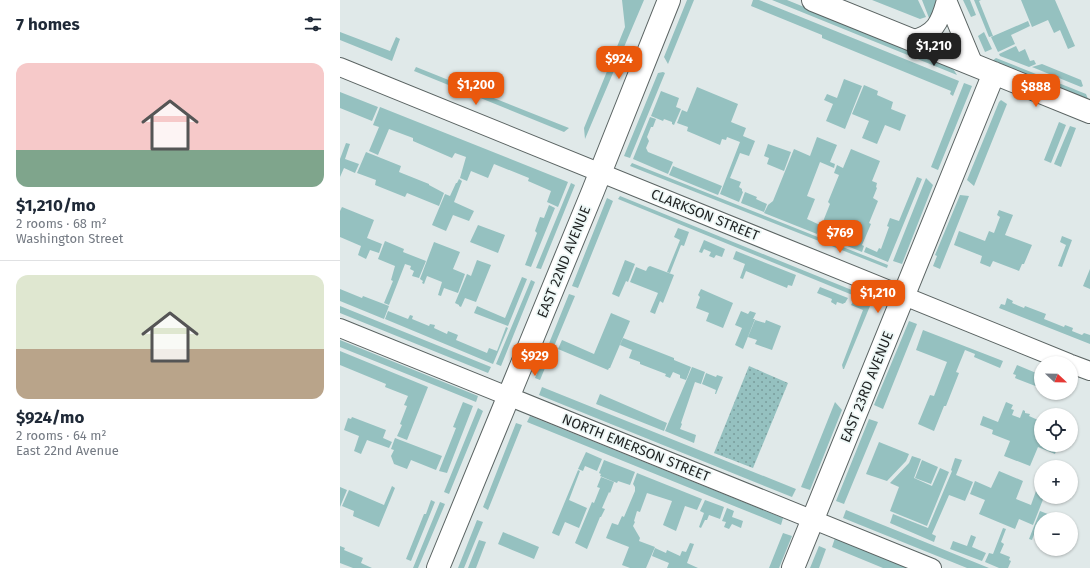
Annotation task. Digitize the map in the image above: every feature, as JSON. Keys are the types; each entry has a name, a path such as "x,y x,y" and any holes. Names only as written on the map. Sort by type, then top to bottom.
{"street":[{"name":"EAST 22ND AVENUE","path":"438,568 600,173 669,0"},
{"path":"813,0 1090,112"},
{"path":"911,40 933,30 939,21 946,0"},
{"path":"946,0 974,65"},
{"name":"CLARKSON STREET","path":"340,67 1053,356"},
{"name":"EAST 23RD AVENUE","path":"793,568 994,73"},
{"name":"NORTH EMERSON STREET","path":"340,328 932,568"},
{"name":"CLARKSON STREET","path":"1078,366 1090,371"}],"shaded area":[{"path":"622,0 644,0 585,139 584,128 625,27"},
{"path":"687,0 694,0 668,64 664,57"},
{"path":"753,0 759,0 959,81 953,96 950,94 951,91 822,38 822,35 751,6"},
{"path":"772,0 787,0 952,67 957,75"},
{"path":"872,0 918,0 926,17 920,19"},
{"path":"922,0 936,0 935,20 929,18"},
{"path":"963,0 970,0 976,15 971,17"},
{"path":"974,0 981,0 979,1 993,36 989,37"},
{"path":"1021,0 1055,0 1075,46 1068,49 1060,30 1054,33 1048,20 1032,27"},
{"path":"1028,21 1030,26 1011,35 1015,44 998,52 991,37"},
{"path":"340,32 390,51 396,37 400,39 392,61 340,40"},
{"path":"984,32 992,49 985,52 978,36"},
{"path":"1016,46 1019,52 1025,49 1030,61 1034,60 1036,64 1029,67 1000,56 999,54"},
{"path":"996,58 1086,94 1088,99 992,61"},
{"path":"1042,64 1081,80 1083,86 1081,87 1032,67"},
{"path":"416,67 569,128 564,132 414,71"},
{"path":"658,73 665,73 630,158 624,156"},
{"path":"844,79 862,86 845,129 826,121 833,104 824,100 827,94 837,98"},
{"path":"964,83 972,86 938,170 931,167"},
{"path":"864,85 878,91 877,95 893,102 891,109 906,115 900,131 885,125 877,144 862,138 869,121 852,114"},
{"path":"697,87 738,104 731,122 746,128 743,136 755,141 749,156 740,153 730,178 741,182 739,187 743,192 739,202 720,194 740,142 727,137 726,140 722,139 720,145 687,131 688,127 677,123 682,110 687,112"},
{"path":"661,91 679,98 676,107 681,109 674,125 672,122 664,119 663,121 651,116"},
{"path":"340,92 378,107 372,121 340,108"},
{"path":"1001,100 1007,104 974,186 967,180"},
{"path":"380,107 568,182 558,207 547,202 551,191 528,181 529,178 494,164 488,178 471,171 467,181 460,178 466,157 455,153 452,158 413,141 413,138 389,129 378,155 369,151 379,127 373,125"},
{"path":"650,117 656,119 647,137 649,141 646,148 648,152 673,162 668,174 633,159"},
{"path":"1059,122 1066,125 1051,163 1044,160"},
{"path":"1070,126 1076,128 1061,167 1054,164"},
{"path":"817,137 837,145 830,162 835,164 834,168 820,162 807,196 815,199 807,219 820,225 817,234 764,213 768,205 773,201 794,149 810,156"},
{"path":"346,143 350,144 345,159 359,164 355,173 344,168 340,177 340,159"},
{"path":"768,144 791,152 784,171 767,164 769,158 764,156"},
{"path":"851,149 880,161 872,181 877,183 877,188 873,198 878,201 869,223 871,224 862,245 864,246 862,252 818,234 830,204 828,202 839,175 834,173 837,165 843,168"},
{"path":"366,152 401,166 399,172 429,184 444,193 439,206 407,193 405,197 375,185 376,180 357,173"},
{"path":"632,163 888,265 887,268 630,166"},
{"path":"673,166 722,186 718,195 669,175"},
{"path":"917,177 922,179 888,262 864,252 866,247 877,252 879,248 881,249 889,227 887,226 890,218 899,221"},
{"path":"926,178 933,185 902,264 893,261"},
{"path":"459,179 462,181 454,202 474,211 469,221 453,215 446,231 432,225 445,194 450,196"},
{"path":"571,183 575,185 541,269 536,268"},
{"path":"745,192 757,197 756,199 767,204 764,212 741,203"},
{"path":"960,195 969,196 940,269 933,266 937,256 935,255"},
{"path":"620,196 874,299 872,303 618,199"},
{"path":"607,198 613,201 578,288 572,286"},
{"path":"549,205 555,208 531,267 525,265 537,233 535,231 540,217 544,218"},
{"path":"342,207 374,220 367,238 382,244 379,253 370,250 366,259 358,255 361,246 340,237 340,211"},
{"path":"999,210 1013,215 1005,235 1032,245 1024,264 1022,264 1019,271 993,261 990,267 980,263 982,256 954,245 959,231 985,241 989,231 994,233 1000,217 997,215"},
{"path":"478,225 505,235 498,253 470,242"},
{"path":"678,228 689,232 684,246 681,245 670,273 667,272 680,240 674,237"},
{"path":"1062,236 1072,240 1062,267 1058,266 1066,245 1060,242"},
{"path":"704,240 725,249 722,257 716,255 714,258 709,256 711,252 704,249 702,253 699,252"},
{"path":"385,241 404,249 403,252 426,261 419,278 412,276 414,271 410,269 411,266 405,264 389,305 384,303 393,281 391,280 395,266 378,259"},
{"path":"434,242 460,252 453,269 465,274 458,293 444,288 441,296 438,295 442,282 427,276 424,284 420,279"},
{"path":"736,251 796,275 792,286 788,285 787,288 746,271 743,279 740,278 745,264 733,259"},
{"path":"477,260 491,265 476,302 465,298 461,307 455,303 467,274 471,276"},
{"path":"625,260 635,264 628,282 626,281 619,297 612,294"},
{"path":"650,266 674,275 663,303 660,301 655,314 650,312 658,293 630,282 636,267 646,271"},
{"path":"1090,269 1090,289 1083,286"},
{"path":"522,277 527,279 508,326 474,313 477,306 505,318"},
{"path":"531,280 535,282 501,366 496,364"},
{"path":"820,287 848,298 845,303 843,304 837,302 836,305 831,302 832,299 817,293"},
{"path":"340,289 362,298 363,296 389,306 384,319 340,301"},
{"path":"701,289 733,303 723,328 706,321 709,313 696,308 700,297 698,295"},
{"path":"569,294 575,296 540,380 535,378"},
{"path":"1007,298 1013,301 1012,303 1024,308 1025,306 1046,314 1044,319 1064,327 1065,325 1073,328 1072,331 1082,335 1084,333 1090,335 1090,344 999,308 1001,304 1005,305"},
{"path":"854,300 870,306 843,369 842,365 863,310 851,305"},
{"path":"340,306 491,367 488,373 340,313"},
{"path":"388,311 408,319 410,315 413,316 412,319 429,326 430,324 435,325 434,328 447,334 448,331 458,335 456,340 487,353 489,348 497,351 506,327 508,328 493,364 385,319"},
{"path":"741,311 748,314 750,311 756,313 743,349 735,345 742,328 735,325"},
{"path":"611,313 630,321 608,370 558,349 562,340 594,354"},
{"path":"755,320 765,323 766,320 781,326 772,350 755,344 757,340 748,337"},
{"path":"909,321 917,324 883,409 874,405"},
{"path":"923,330 1003,361 1000,368 974,357 975,354 965,350 956,372 959,373 934,431 918,424 930,395 934,396 947,362 916,350"},
{"path":"623,338 674,358 674,360 691,367 686,380 680,378 680,375 673,372 670,378 665,376 666,374 629,358 632,350 620,345"},
{"path":"340,340 478,396 476,402 340,347"},
{"path":"340,351 428,387 407,440 397,436 402,425 400,424 407,406 404,405 408,396 385,387 386,384 340,365"},
{"path":"1017,365 1034,372 1034,385 1015,378 1016,375 1013,374"},
{"path":"749,366 788,383 753,468 714,453"},
{"path":"692,367 705,372 701,384 695,382 680,429 696,435 694,443 665,431"},
{"path":"706,373 716,377 717,375 723,377 716,394 716,390 702,384"},
{"path":"542,387 796,489 792,497 539,395"},
{"path":"600,394 667,423 664,431 596,404"},
{"path":"463,402 473,406 447,473 439,471 456,428 453,427"},
{"path":"835,402 842,410 810,490 801,487"},
{"path":"1006,402 1013,405 1011,409 1014,410 1012,415 1020,418 1023,410 1025,413 1030,414 1029,416 1034,418 1034,452 1036,452 1030,466 1004,456 1010,441 992,434 993,430 980,425 983,416 998,422"},
{"path":"478,408 483,411 449,494 444,492"},
{"path":"530,416 783,518 781,525 527,422"},
{"path":"352,417 386,430 383,438 392,442 389,448 367,440 361,454 354,451 359,436 344,430 348,418 351,419"},
{"path":"869,419 878,422 844,504 836,501"},
{"path":"516,423 522,425 488,510 483,507"},
{"path":"395,438 442,456 436,470 411,460 407,469 394,464 391,456 394,450 391,449"},
{"path":"879,442 909,454 906,461 887,481 866,474"},
{"path":"586,452 602,459 597,471 585,466 583,471 578,469"},
{"path":"912,456 921,459 914,478 932,486 940,468 949,472 927,526 890,511 899,487 890,483 909,463"},
{"path":"955,458 962,460 956,475 973,482 965,501 949,495 932,534 936,536 934,542 890,523 893,514 928,528 952,471"},
{"path":"604,460 635,472 630,485 618,481 617,483 600,476 601,474 599,473"},
{"path":"922,460 938,467 931,484 915,478"},
{"path":"578,470 580,471 569,500 587,508 579,528 565,522 559,536 552,533"},
{"path":"999,471 1023,481 1016,499 1031,505 1034,497 1034,504 1041,504 1038,512 1034,512 1033,525 1019,519 1015,529 979,514 985,500 970,494 975,481 991,488"},
{"path":"637,473 702,499 697,510 685,506 676,531 663,525 672,501 647,493 640,512 637,511 633,526 640,538 639,541 655,547 646,568 630,568 622,565 629,547 606,538 612,523 618,525 622,516 624,517 635,491 633,484"},
{"path":"601,477 614,482 602,508 605,509 600,517 587,549 575,543 592,502 594,503 600,488 597,487"},
{"path":"392,486 395,488 379,527 353,516 354,511 342,506 349,490 384,505"},
{"path":"340,487 347,490 340,507"},
{"path":"431,500 435,502 411,561 406,559"},
{"path":"705,500 724,507 720,519 709,515 701,528 699,527 704,513 700,511"},
{"path":"440,502 445,504 418,568 413,568"},
{"path":"727,508 734,511 732,517 743,521 741,528 732,524 729,529 724,527 726,522 722,521"},
{"path":"846,510 989,568 967,568 843,518"},
{"path":"477,520 483,522 464,568 458,568"},
{"path":"1034,526 1032,540 1029,539"},
{"path":"1003,528 1006,529 1001,542 1004,544 1000,553 1010,557 1009,560 1011,561 1008,568 999,568 985,562 989,553 993,554"},
{"path":"503,532 539,547 534,559 498,544"},
{"path":"783,533 792,536 779,568 769,568"},
{"path":"971,535 976,537 972,547 986,553 982,561 950,549 953,541 967,546"},
{"path":"835,538 908,568 883,568 832,547"},
{"path":"479,540 486,542 476,568 468,568"},
{"path":"690,543 694,544 687,563 698,568 667,568 669,563 652,556 655,548 666,553 667,550 680,556 682,551 686,552"},
{"path":"340,546 345,548 344,550 363,558 361,563 372,568 353,568 340,563"},
{"path":"819,546 826,549 819,568 810,568"}]}
